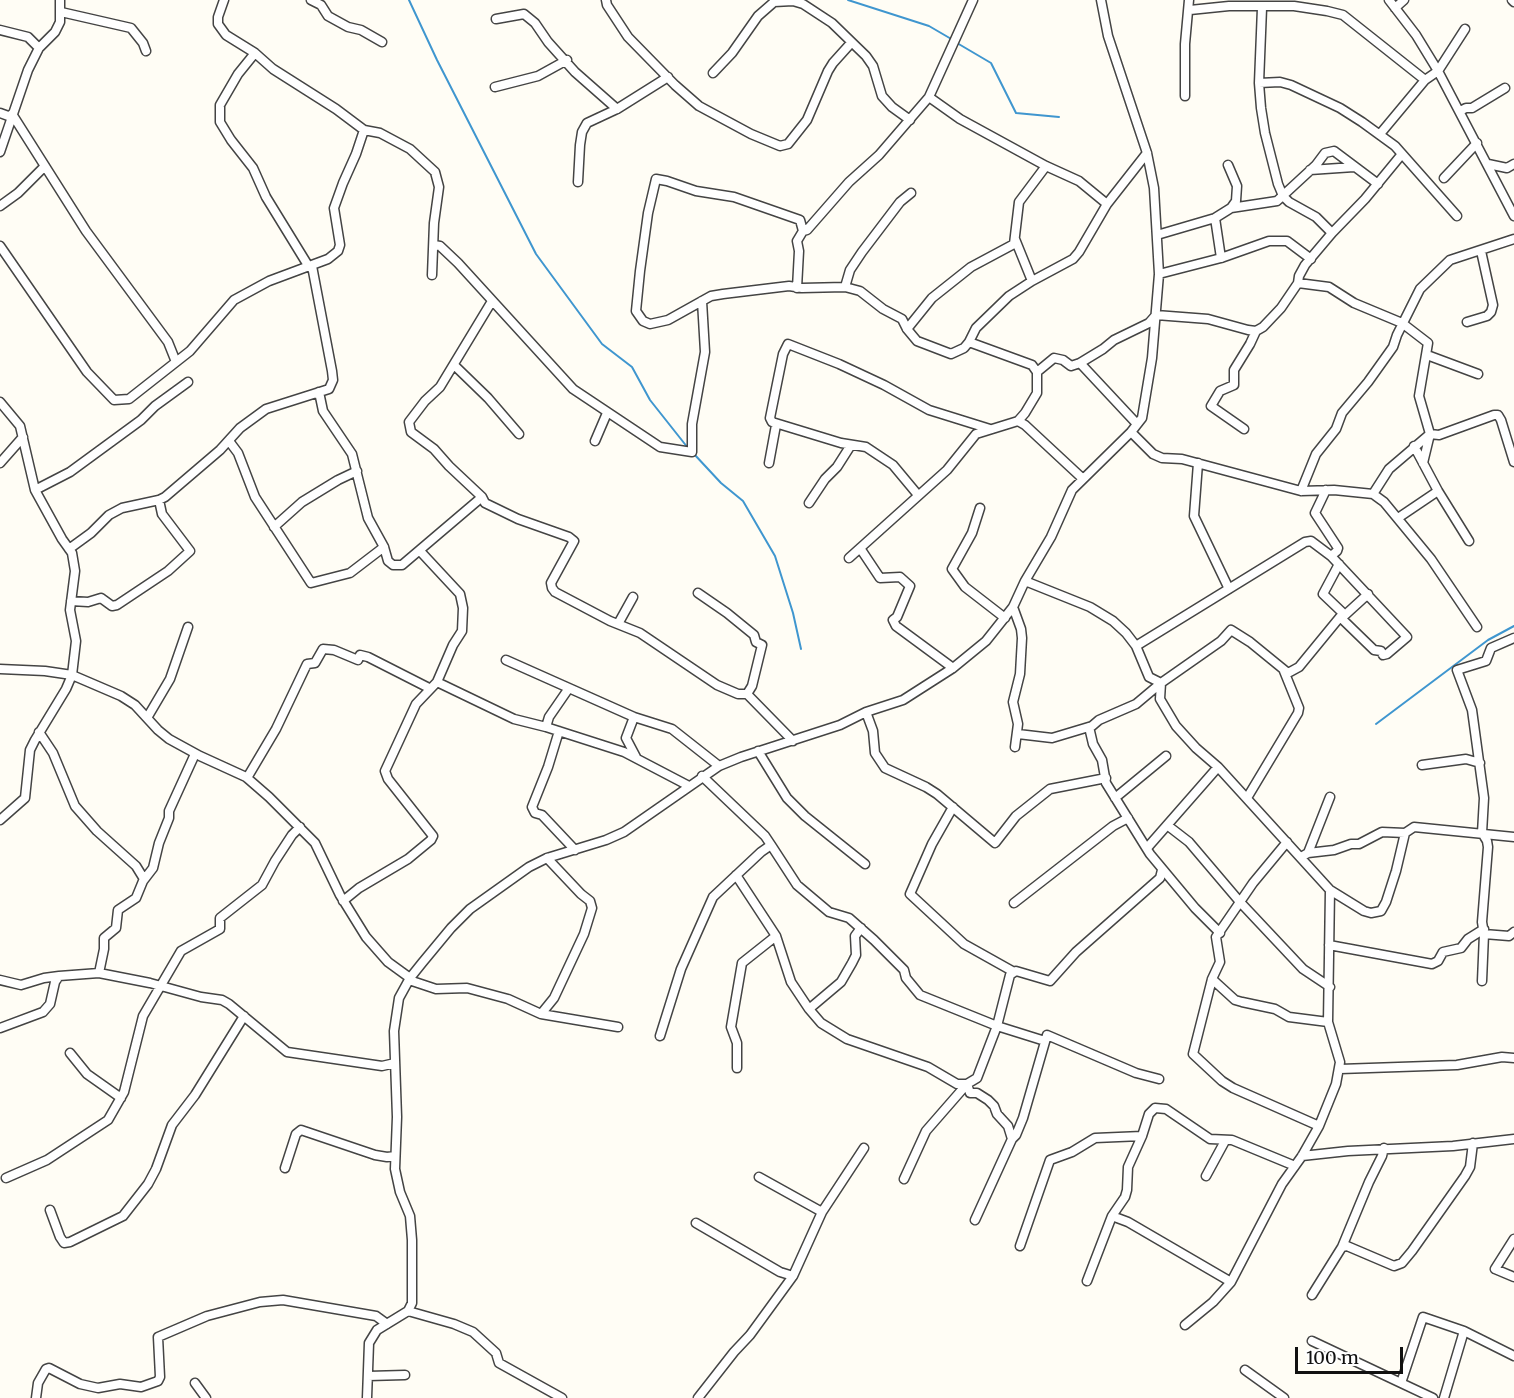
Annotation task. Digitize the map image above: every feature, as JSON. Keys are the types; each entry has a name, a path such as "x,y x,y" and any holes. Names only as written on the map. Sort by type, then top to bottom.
{"street":[{"path":"0,153 28,70 39,48 55,32 61,12 60,0"},
{"path":"224,0 218,16 218,24 226,35 255,52 273,69 336,109 364,130 380,133 410,149 435,172 439,187 434,223 432,275"},
{"path":"311,0 321,5 328,16 382,42"},
{"path":"606,0 628,37 699,106 772,144 784,146 792,140 807,120 828,71 851,43"},
{"path":"368,1398 369,1343 377,1330 408,1311 412,1303 410,1216 400,1192 395,1168 397,1117 394,1031 399,998 410,979 451,928 470,909 529,867 547,858 606,840 624,832 719,766 840,725 866,712 903,700 953,668 986,641 1005,618 1051,537 1072,490 1131,432 1144,412 1159,274 1154,188 1147,153 1108,36 1101,0"},
{"path":"1185,96 1185,44 1190,0"},
{"path":"1389,0 1416,35 1438,71 1514,216"},
{"path":"1395,8 1404,0"},
{"path":"713,73 732,53 758,16 774,2 793,1 803,4 832,23 870,62 882,96 892,107 910,120"},
{"path":"797,288 798,241 803,231 810,227 849,182 879,155 929,97 970,3"},
{"path":"1190,10 1229,6 1262,8 1294,6 1343,15 1425,81"},
{"path":"1262,8 1259,83 1265,133 1278,184 1283,196 1289,202 1316,217 1332,233"},
{"path":"61,12 131,28 143,43 146,51"},
{"path":"496,19 524,14 535,23 548,42 576,72 617,109"},
{"path":"1380,134 1425,81 1438,71 1465,29"},
{"path":"0,30 28,37 39,48"},
{"path":"69,549 91,533 109,515 122,508 159,500 230,441 240,428 266,409 329,389 333,380 310,267 267,197 253,168 220,122 220,105 238,74 255,52"},
{"path":"495,87 538,76 567,60"},
{"path":"578,182 578,156 582,132 587,123 617,109 668,77"},
{"path":"1259,83 1280,82 1291,85 1340,108 1380,134 1402,153 1457,216"},
{"path":"1460,111 1472,108 1505,88"},
{"path":"929,97 960,119 1046,166 1079,181 1107,204"},
{"path":"0,113 12,115 108,262 130,288 168,342 176,362"},
{"path":"0,246 82,366 99,387 114,400 129,399 190,351 234,300 269,281 328,259 338,251 340,245 334,208 364,130"},
{"path":"1444,178 1477,143"},
{"path":"1231,208 1277,201 1325,153 1334,151 1378,184"},
{"path":"803,231 800,220 734,197 696,191 656,179 648,213 636,311 642,321 656,323 680,314 711,296 789,286 797,288 845,287 860,291 883,309 902,319 907,329 922,344 951,354 964,348 976,328 1009,296 1032,280 1073,259 1107,204 1147,153"},
{"path":"1244,429 1211,406 1220,391 1234,385 1234,370 1256,331 1281,308 1311,259 1378,184 1402,153"},
{"path":"1488,164 1512,168"},
{"path":"1157,235 1215,218 1231,208 1236,201 1237,186 1228,165"},
{"path":"0,206 18,193 45,166"},
{"path":"907,329 932,298 971,267 1014,244 1019,202 1046,166"},
{"path":"1309,170 1354,167"},
{"path":"845,287 850,270 862,252 900,202 910,193"},
{"path":"1215,218 1221,258"},
{"path":"1015,239 1032,280"},
{"path":"1301,490 1316,454 1336,429 1342,413 1393,347 1417,292 1450,260 1514,239"},
{"path":"1159,274 1221,258 1269,241 1287,241 1311,259"},
{"path":"434,245 440,246 458,263 573,388 660,447 692,452 692,424 705,352 702,301"},
{"path":"1467,322 1487,316 1493,305 1481,250"},
{"path":"1298,283 1329,287 1354,303 1402,323 1428,343 1419,396 1430,434 1423,463"},
{"path":"492,301 440,387 425,401 409,422 408,427 411,432 434,450 482,497 485,503 574,541 551,583 552,588 581,606 645,636 717,685 738,694 747,694 793,741"},
{"path":"1156,315 1208,319 1256,331"},
{"path":"1037,372 1054,358 1063,360 1071,366 1080,363 1114,340 1149,323 1156,315"},
{"path":"849,558 947,470 973,436 1018,421 1025,414 1037,393 1037,372 1032,365 969,342"},
{"path":"918,495 893,465 866,447 776,425 770,418 783,354 788,344 884,385 929,410 990,429"},
{"path":"1427,355 1478,375"},
{"path":"1080,363 1137,424"},
{"path":"454,365 488,398 519,434"},
{"path":"36,489 70,472 188,382"},
{"path":"318,392 323,411 352,454 361,498 368,518 384,547 388,561 397,566 402,565 482,497"},
{"path":"0,402 15,419 23,437 36,489 74,559 75,571 70,610 76,642 72,675 30,750 25,798 0,820"},
{"path":"595,441 607,413"},
{"path":"1373,494 1389,469 1430,434 1439,435 1494,415 1498,415 1502,420 1514,462"},
{"path":"1018,421 1082,478"},
{"path":"770,463 776,425"},
{"path":"1131,432 1153,454 1162,458 1182,459 1301,490 1373,494 1384,502 1431,559 1477,627"},
{"path":"0,463 23,437"},
{"path":"230,441 238,453 255,498 311,583 350,573 384,547"},
{"path":"809,503 851,445"},
{"path":"1414,446 1469,541"},
{"path":"1198,463 1194,516 1229,589"},
{"path":"274,527 302,501 357,471"},
{"path":"1326,490 1315,513 1338,548 1332,556"},
{"path":"1398,518 1438,491"},
{"path":"71,601 88,602 101,598 112,606 117,605 168,571 190,551 162,514 159,500"},
{"path":"980,508 972,533 952,569 965,587 1005,618"},
{"path":"1136,646 1305,542 1311,541 1332,556 1407,637 1388,654 1383,655 1381,651 1374,650 1323,594 1339,564"},
{"path":"860,548 880,578 900,577 910,586 897,617 893,620 896,626 953,668"},
{"path":"344,901 359,888 408,859 433,836 388,779 385,771 416,704 437,682 453,645 462,631 463,604 460,594 420,551"},
{"path":"1025,581 1090,607 1113,621 1136,646 1149,677 1161,683"},
{"path":"698,593 727,613 754,635 756,642 762,645 752,686 747,694"},
{"path":"1018,734 1052,738 1089,727 1099,720 1136,704 1161,683 1221,641 1231,630 1250,642 1284,671 1291,673 1299,667 1343,616 1368,594"},
{"path":"618,624 633,597"},
{"path":"1013,607 1022,638 1020,674 1013,702 1018,724 1015,747"},
{"path":"147,718 170,679 188,627"},
{"path":"1482,981 1484,932 1482,922 1488,847 1482,832 1484,798 1472,710 1457,670 1486,661 1491,648 1514,638"},
{"path":"248,778 276,729 307,664 315,663 323,649 334,650 358,660 360,655 368,657 429,688"},
{"path":"506,660 633,717 672,729 719,766"},
{"path":"0,669 45,670 72,675 127,699 169,739 195,754 248,778 300,827 321,853 344,901 377,952 410,979 436,989 467,988 508,999 541,1014 618,1027"},
{"path":"1247,798 1298,713 1299,708 1284,671"},
{"path":"437,682 514,719 559,731 636,757 689,786"},
{"path":"1161,683 1160,699 1176,726 1218,767 1287,842 1305,855 1330,890 1365,911 1376,913 1381,910 1396,872 1405,832"},
{"path":"546,727 549,717 569,688"},
{"path":"866,712 873,731 875,753 885,768 926,787 995,843 1016,816 1050,789 1106,778"},
{"path":"633,717 626,738 636,757"},
{"path":"1089,727 1093,744 1102,760 1106,778 1115,798 1162,870 1220,933"},
{"path":"559,731 532,807 535,813 542,815 575,850"},
{"path":"39,732 52,753 75,806 97,831 136,866 144,879"},
{"path":"758,752 787,798 805,816 865,864"},
{"path":"99,973 104,938 116,927 118,910 136,898 144,879 154,867 159,843 169,818 169,811 195,754"},
{"path":"1115,798 1166,756"},
{"path":"1422,765 1466,759 1480,763"},
{"path":"1147,848 1218,767"},
{"path":"702,776 765,836 796,885 829,912 849,918 894,957 904,970 906,978 920,995 997,1026 1045,1041"},
{"path":"1305,855 1330,797"},
{"path":"953,807 932,844 910,894 964,944 1014,972 1050,981 1076,952 1160,878 1162,870"},
{"path":"1014,903 1113,826 1128,818"},
{"path":"1167,825 1189,842 1240,902 1303,969 1330,987"},
{"path":"6,1178 47,1160 102,1125 112,1114 121,1098 143,1016 180,951 221,928 220,918 262,885 292,835 300,827"},
{"path":"1305,855 1359,844 1382,832 1405,832 1414,827 1514,837"},
{"path":"1287,842 1253,883 1216,937 1220,962 1212,979 1193,1054 1233,1088 1319,1126"},
{"path":"660,1036 681,969 713,897 771,845"},
{"path":"541,1014 554,998 584,934 592,908 590,901 580,894 547,858"},
{"path":"736,875 776,936 791,982 821,1023 847,1039 928,1067 957,1084 967,1084"},
{"path":"1185,1325 1213,1302 1231,1282 1282,1184 1302,1156 1319,1126 1336,1084 1340,1069 1329,1022 1330,890"},
{"path":"809,1009 841,982 855,958 855,936 861,928"},
{"path":"1329,945 1432,964 1438,961 1443,952 1461,948 1468,939 1484,932 1509,936 1514,932"},
{"path":"737,1068 737,1043 732,1027 742,963 776,936"},
{"path":"904,1179 926,1131 967,1084 977,1078 997,1026 1008,979 1014,972"},
{"path":"0,980 21,986 44,978 99,973 159,985 201,997 222,1000 287,1052 382,1066 395,1063"},
{"path":"0,1028 43,1012 50,1004 55,982 59,976"},
{"path":"1212,979 1235,1000 1275,1009 1289,1017 1329,1022"},
{"path":"50,1210 64,1243 123,1216 148,1184 172,1125 195,1095 244,1016"},
{"path":"975,1220 1023,1118 1047,1035 1136,1073 1159,1079"},
{"path":"69,1053 87,1074 121,1098"},
{"path":"1340,1069 1457,1065 1502,1057 1514,1058"},
{"path":"967,1084 970,1093 984,1097 994,1106 996,1114 1008,1125 1012,1139"},
{"path":"1087,1281 1112,1216 1125,1197 1128,1167 1151,1110 1157,1107 1166,1108 1210,1139 1232,1140 1295,1166"},
{"path":"285,1168 296,1134 301,1130 375,1155 395,1156"},
{"path":"1020,1246 1050,1160 1072,1152 1095,1138 1142,1136"},
{"path":"1302,1156 1514,1139"},
{"path":"1206,1176 1225,1141"},
{"path":"1342,1247 1347,1246 1392,1266 1402,1263 1465,1176 1470,1167 1473,1143"},
{"path":"698,1398 750,1335 793,1276 822,1212 864,1148"},
{"path":"1312,1295 1342,1247 1384,1148"},
{"path":"759,1177 822,1212"},
{"path":"1112,1216 1128,1222 1231,1282"},
{"path":"696,1223 780,1272 793,1276"},
{"path":"1514,1239 1495,1269 1514,1277"},
{"path":"36,1398 38,1383 46,1368 80,1384 98,1388 120,1384 141,1387 158,1381 160,1377 157,1341 159,1336 207,1316 260,1302 278,1299 376,1316 387,1324"},
{"path":"408,1311 473,1332 496,1353 499,1364 562,1398"},
{"path":"1401,1383 1423,1317 1464,1331 1513,1355"},
{"path":"1444,1398 1464,1331"},
{"path":"1312,1341 1433,1398"},
{"path":"1245,1370 1282,1397"},
{"path":"368,1376 405,1375"},
{"path":"195,1383 206,1398"}],"waterway":[{"path":"409,0 536,254 602,344 632,367 650,400 688,448"},
{"path":"848,0 929,26 953,40"},
{"path":"957,43 991,63 1016,113 1059,117"},
{"path":"694,454 721,483 743,501 775,556 793,613 801,649"},
{"path":"1376,724 1488,640 1514,626"}]}
